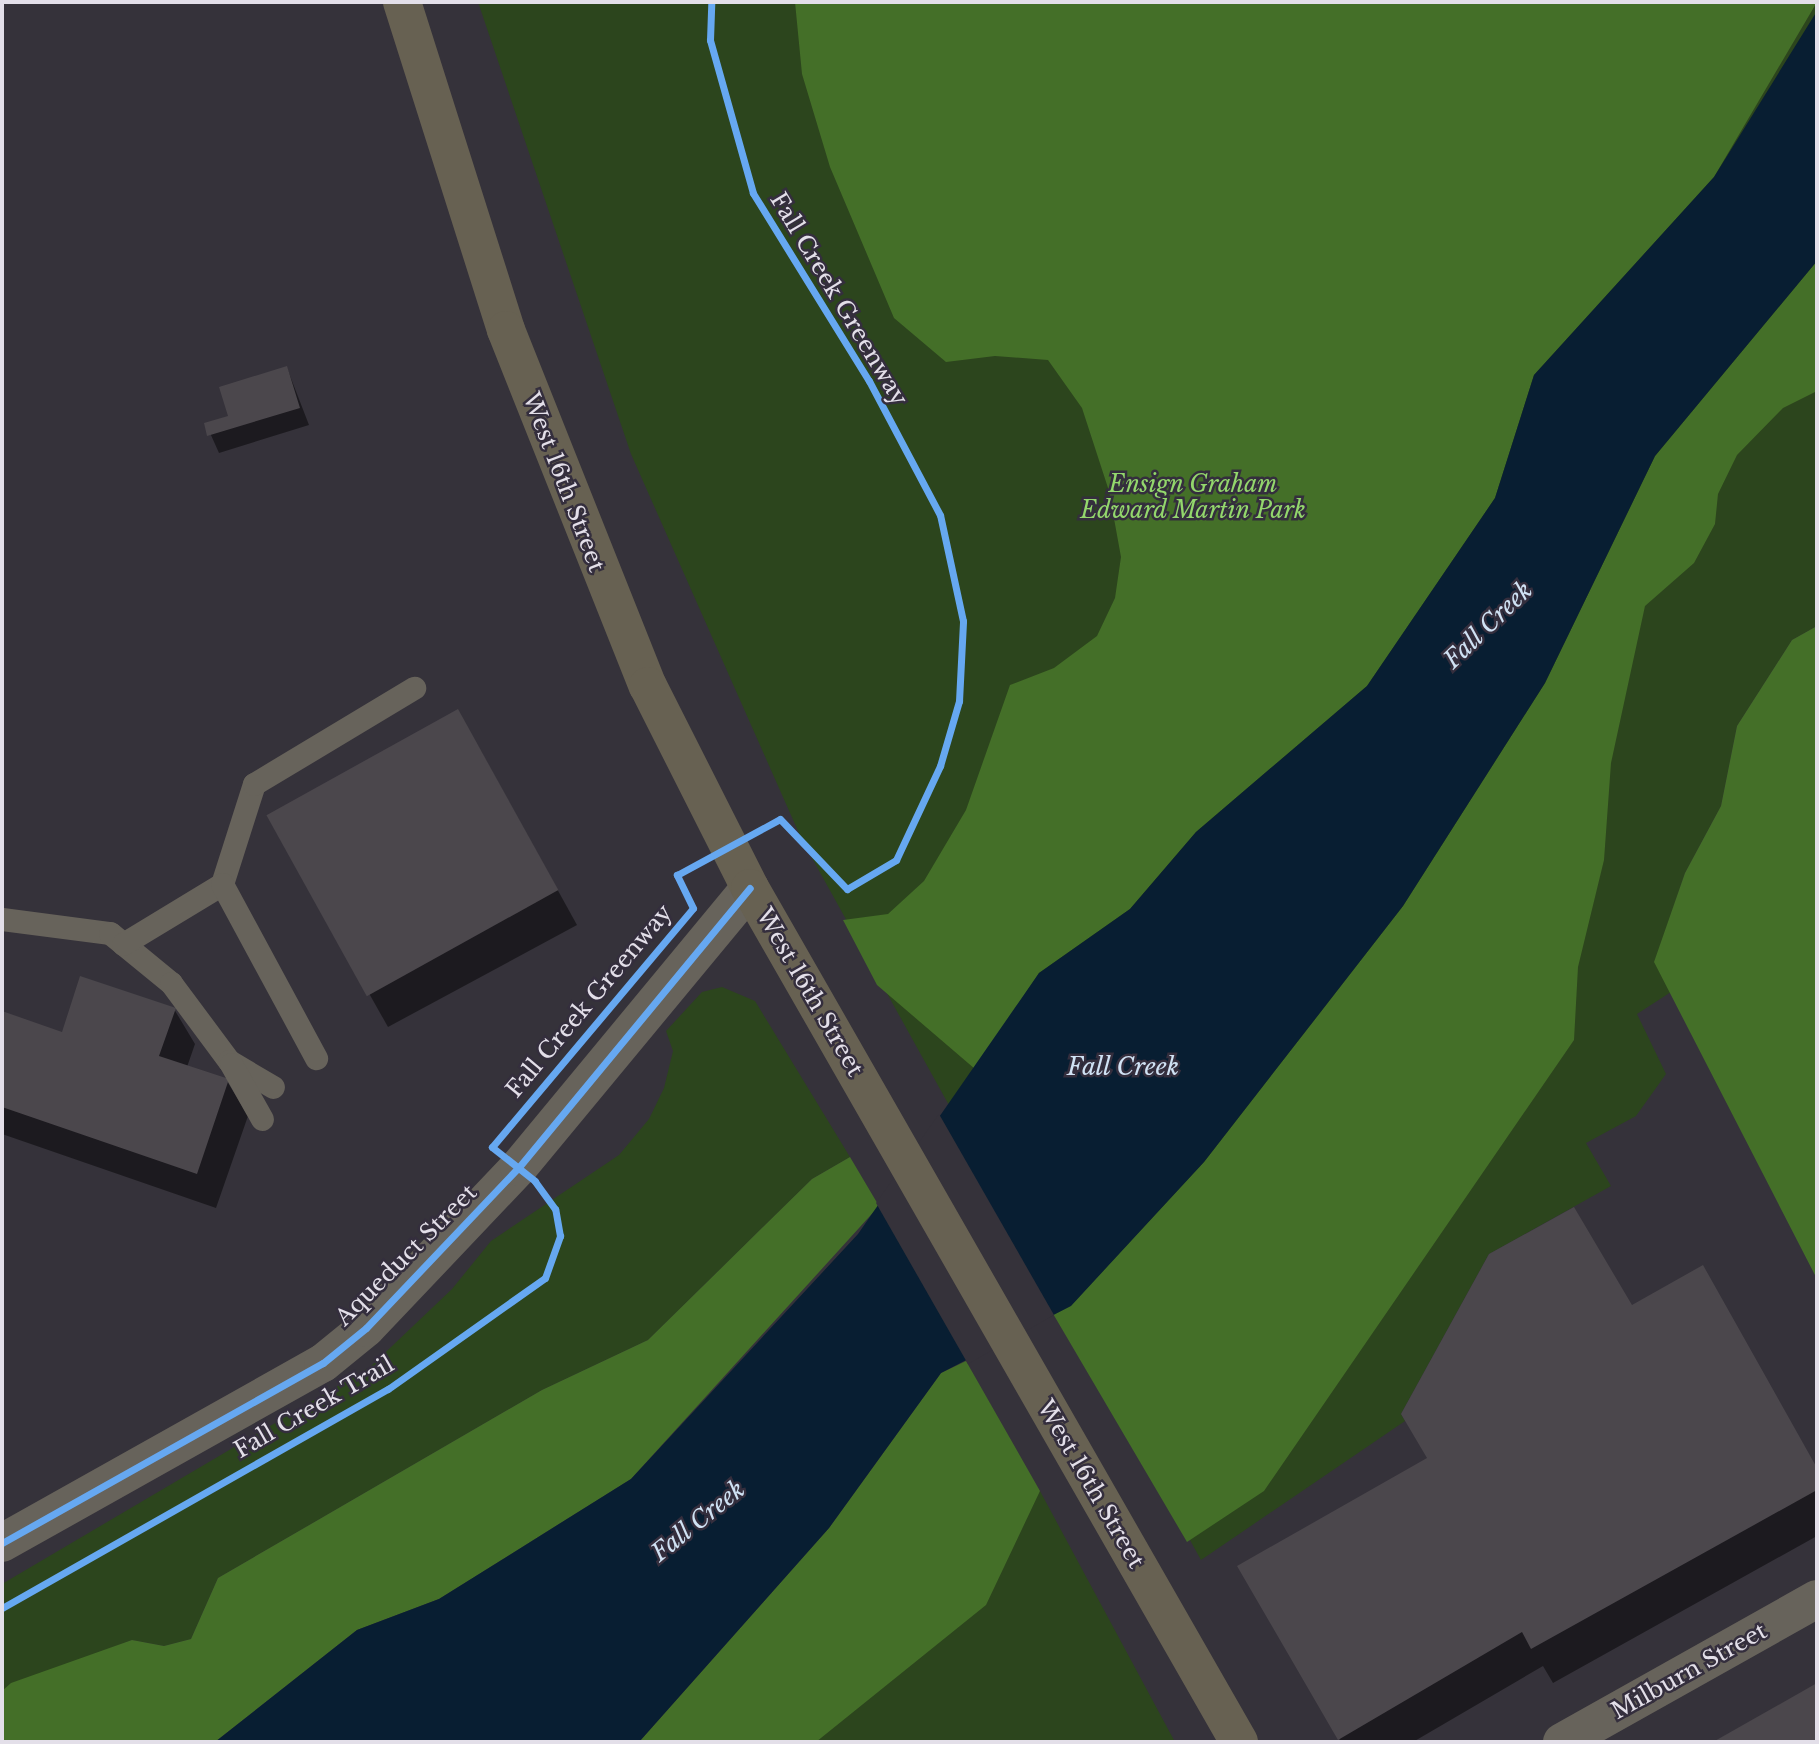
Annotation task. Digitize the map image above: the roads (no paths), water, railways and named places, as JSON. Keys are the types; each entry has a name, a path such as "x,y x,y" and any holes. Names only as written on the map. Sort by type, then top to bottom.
{"main road":[{"name":"West 16th Street","path":"402,2 490,287 587,544 648,686 750,888 822,1009 1239,1742"}],"street":[{"name":"Aqueduct Street","path":"2,1543 323,1363 366,1328 519,1167 750,888"},
{"name":"Milburn Street","path":"1562,1742 1817,1599"}],"lane":[{"path":"123,944 222,884 254,784 414,688"},
{"path":"222,884 316,1058"},
{"path":"2,919 110,933 171,982 229,1061 262,1119"},
{"path":"229,1061 273,1087"}],"water":[{"name":"Fall Creek","path":"1817,11 1817,261 1655,456 1545,683 1403,906 1204,1162 1071,1306 941,1373 829,1528 639,1742 215,1742 357,1630 439,1599 631,1479 858,1234 1039,973 1130,909 1196,832 1367,686 1495,498 1534,375 1714,177"}],"park label":[{"name":"Ensign Graham Edward Martin Park","path":"1193,497"}]}
